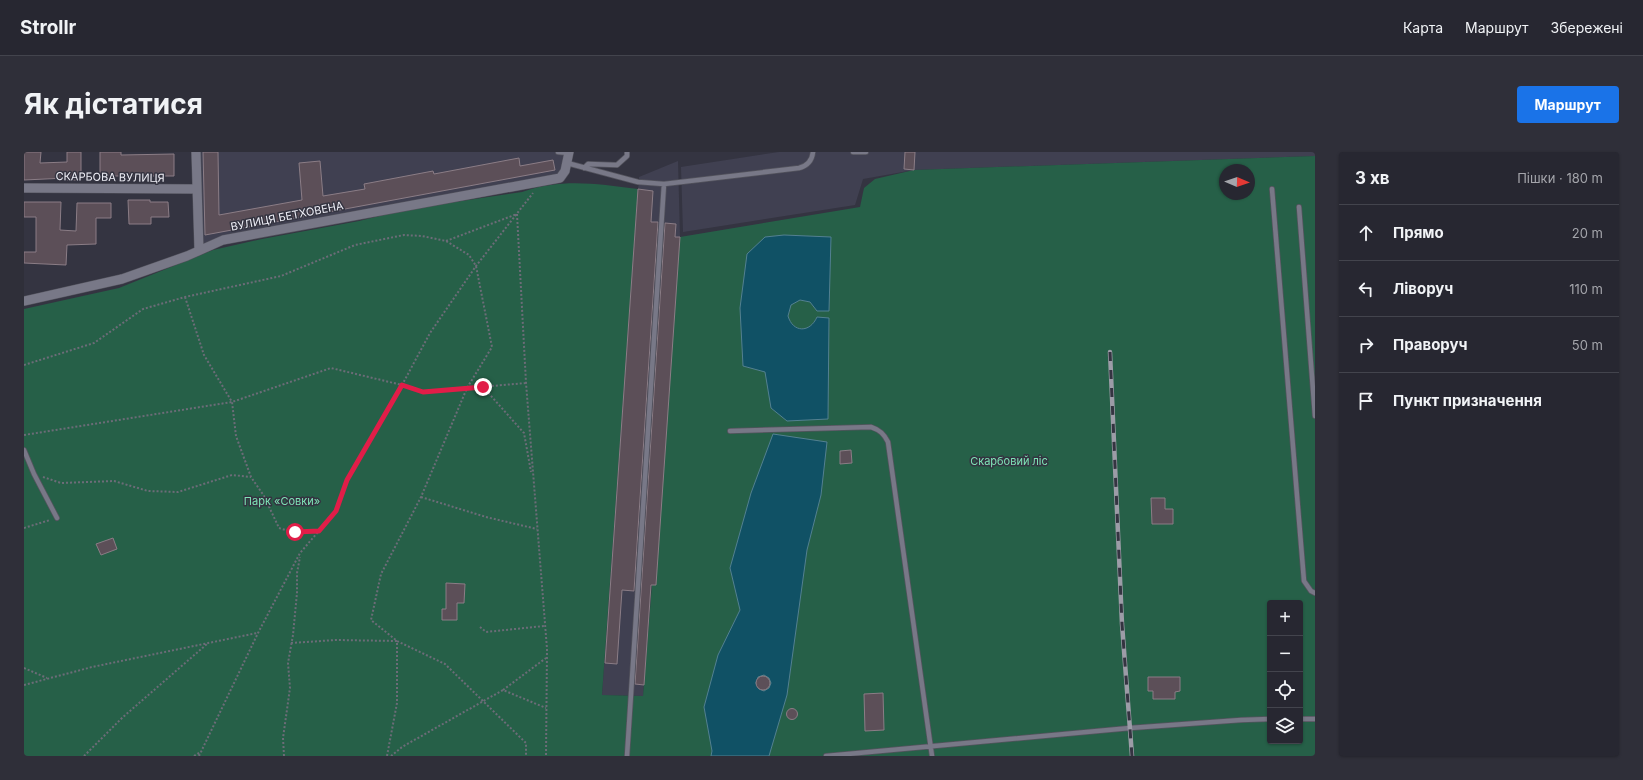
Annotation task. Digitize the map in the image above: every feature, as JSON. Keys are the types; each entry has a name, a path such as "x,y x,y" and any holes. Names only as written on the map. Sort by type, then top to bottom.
{"street":[{"path":"196,152 198,250"},
{"path":"566,163 569,153"},
{"name":"ВУЛИЦЯ БЕТХОВЕНА","path":"24,301 122,278 187,256 223,240 560,178 565,171 566,163"},
{"name":"СКАРБОВА ВУЛИЦЯ","path":"24,188 196,189"}],"lane":[{"path":"558,152 569,153"},
{"path":"584,168 588,164 617,165 627,156 627,152"},
{"path":"566,163 638,182 664,184 798,168 805,166 810,162 813,152"},
{"path":"853,152 866,152"},
{"path":"627,756 664,184"},
{"path":"1272,189 1304,581 1311,591 1315,593"},
{"path":"1299,207 1315,416"},
{"path":"730,431 871,427 884,435 888,442 932,747 932,756"},
{"path":"24,450 34,474 57,518"},
{"path":"1303,719 1315,718"},
{"path":"826,756 1130,728 1241,720 1267,720"}],"path":[{"path":"199,756 258,633 300,554 336,511 347,480 430,333 476,266 533,192"},
{"path":"446,241 517,214"},
{"path":"517,214 526,383 546,658 546,756"},
{"path":"24,365 94,343 143,309 185,297 281,276 355,245 404,235 422,236 446,241 468,255 476,266 492,347 467,388 421,497 381,574 371,620 397,641 445,664 526,743 526,756"},
{"path":"185,297 204,355 232,402 236,436 251,477 264,496 279,528 295,532 319,531"},
{"path":"24,435 232,402 331,368 402,385 423,392 526,383"},
{"path":"483,387 524,433 533,481"},
{"path":"34,474 61,483 114,481 148,490 178,492 232,475 251,477"},
{"path":"421,497 486,517 537,529"},
{"path":"24,528 57,518"},
{"path":"284,756 283,738 290,688 288,663 297,593 297,573 300,554"},
{"path":"480,627 486,632 544,626"},
{"path":"24,685 96,666 258,633"},
{"path":"291,643 336,640 397,641"},
{"path":"387,756 397,703 397,641"},
{"path":"84,756 123,718 208,643"},
{"path":"391,756 402,747 503,690 546,658"},
{"path":"24,668 48,679"},
{"path":"503,690 546,709"},
{"path":"194,756 202,750"}],"shaded area":[{"path":"196,152 569,152 560,178 223,240 199,250"},
{"path":"779,152 1315,152 1315,156 914,170 863,179 855,205 683,232 681,167"},
{"path":"678,161 680,237 643,696 602,695 639,177"}],"green space":[{"path":"1315,156 1315,756 24,756 24,309 119,288 213,250 262,239 359,221 408,209 522,192 552,185 580,183 638,189 602,695 643,696 680,237 860,207 864,188 875,179 914,170"}],"water":[{"path":"784,235 831,237 829,311 817,311 810,302 800,300 791,305 788,316 790,322 794,326 802,329 810,326 817,317 829,318 828,419 787,421 771,408 765,372 743,366 740,308 747,254 765,237"},
{"path":"773,434 827,442 821,495 807,550 787,695 769,756 711,756 712,751 704,707 718,655 740,610 730,568 751,493","holes":["764,675 769,678 771,683 769,688 764,691 759,689 756,683 758,677"]}],"building":[{"path":"24,152 41,152 40,163 67,162 67,152 81,152 81,180 67,180 67,178 24,180"},
{"path":"100,152 121,152 121,155 174,154 174,176 100,176"},
{"path":"203,152 218,152 219,215 302,200 299,163 320,161 323,196 365,189 364,184 433,171 434,174 519,158 520,166 553,160 555,170 205,235"},
{"path":"905,152 915,152 914,170 904,169"},
{"path":"638,189 653,191 651,222 658,222 634,591 622,590 617,664 605,663"},
{"path":"128,200 168,202 169,217 151,217 151,224 129,224"},
{"path":"24,202 61,202 60,230 76,231 77,203 111,203 111,218 96,218 96,244 67,245 66,265 24,263 24,252 36,252 36,217 24,217"},
{"path":"665,223 676,224 675,237 680,237 656,585 651,585 644,685 635,684"},
{"path":"851,450 852,463 840,464 840,451"},
{"path":"1151,498 1165,498 1165,509 1173,509 1173,524 1152,524"},
{"path":"113,538 117,549 101,555 96,544"},
{"path":"446,583 465,584 464,603 457,603 457,620 442,620 442,609 446,609"},
{"path":"760,676 766,676 770,680 770,686 766,690 760,690 756,686 756,680"},
{"path":"1148,677 1180,677 1180,691 1175,692 1175,699 1153,699 1153,691 1148,691"},
{"path":"883,693 884,730 865,731 864,694"},
{"path":"790,709 794,709 796,710 796,718 790,719 787,716 787,712"}],"railway":[{"path":"1110,352 1122,624 1132,756"}],"route":[{"path":"295,532 319,531 336,511 347,480 402,385 423,392 483,387"}],"park label":[{"name":"Скарбовий ліс","path":"1009,461"},
{"name":"Парк «Совки»","path":"282,501"}]}
